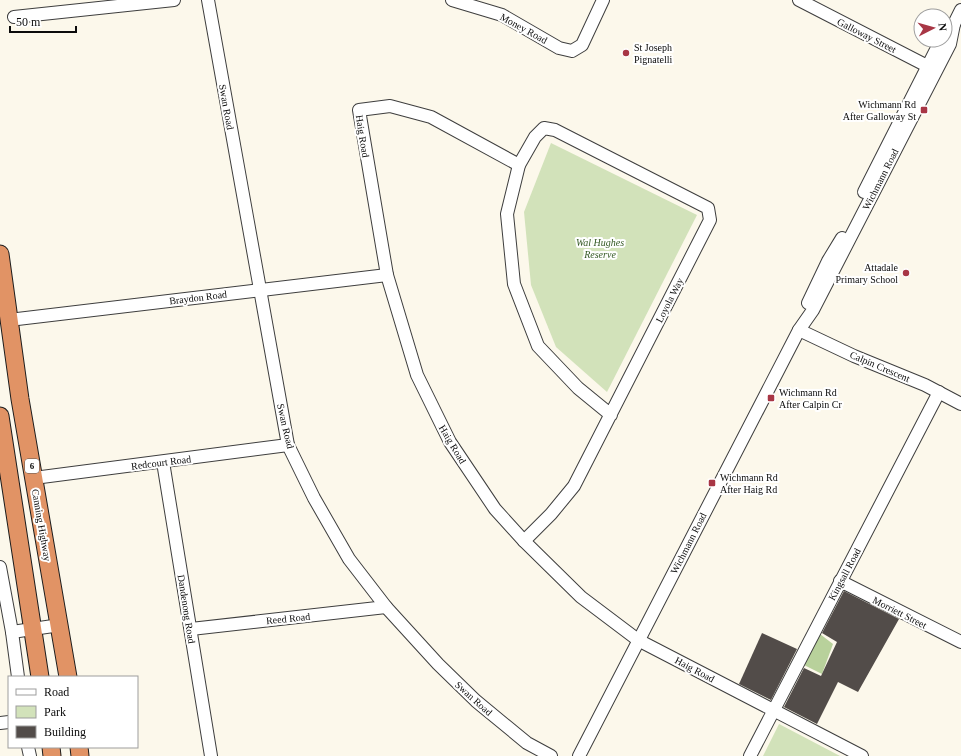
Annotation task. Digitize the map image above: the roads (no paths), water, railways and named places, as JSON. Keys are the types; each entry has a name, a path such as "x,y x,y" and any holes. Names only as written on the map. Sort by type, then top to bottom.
{"highway":[{"name":"Canning Highway","path":"0,254 20,399 68,676"},
{"path":"0,416 40,676"}],"street":[{"path":"14,17 174,0"},
{"name":"Swan Road","path":"208,0 288,445 314,498 349,559 386,607 438,664 476,701 527,743 551,756"},
{"name":"Money Road","path":"452,0 502,15 559,48 572,51 582,45 603,0"},
{"name":"Galloway Street","path":"799,0 932,68"},
{"name":"Wichmann Road","path":"932,68 950,44 954,24 961,10"},
{"name":"Wichmann Road","path":"579,756 798,330 814,310 932,68 938,48"},
{"name":"Haig Road","path":"519,165 431,117 390,106 359,110 387,275 417,375 450,442 495,509 524,541 581,597 638,640 862,756"},
{"name":"Loyola Way","path":"519,165 535,137 544,128 555,130 708,208 710,220 574,486 551,514 524,541"},
{"path":"519,165 507,214 514,284 538,346 578,388 610,415"},
{"name":"Braydon Road","path":"9,320 387,275"},
{"name":"Calpin Crescent","path":"798,330 939,392 961,404"},
{"name":"Kingsall Road","path":"750,756 939,392"},
{"name":"Redcourt Road","path":"34,478 288,445"},
{"name":"Dandenong Road","path":"163,462 211,756"},
{"path":"0,567 12,632 18,676"},
{"name":"Morriett Street","path":"840,581 961,642"},
{"name":"Reed Road","path":"190,629 386,607"},
{"path":"12,632 60,625"}],"place":[{"name":"St Joseph Pignatelli","path":"626,53"},
{"name":"Wichmann Rd After Galloway St","path":"924,110"},
{"name":"Attadale Primary School","path":"906,273"},
{"name":"Wichmann Rd After Calpin Cr","path":"771,398"},
{"name":"Wichmann Rd After Haig Rd","path":"712,483"}],"park label":[{"name":"Wal Hughes Reserve","path":"600,248"}]}
